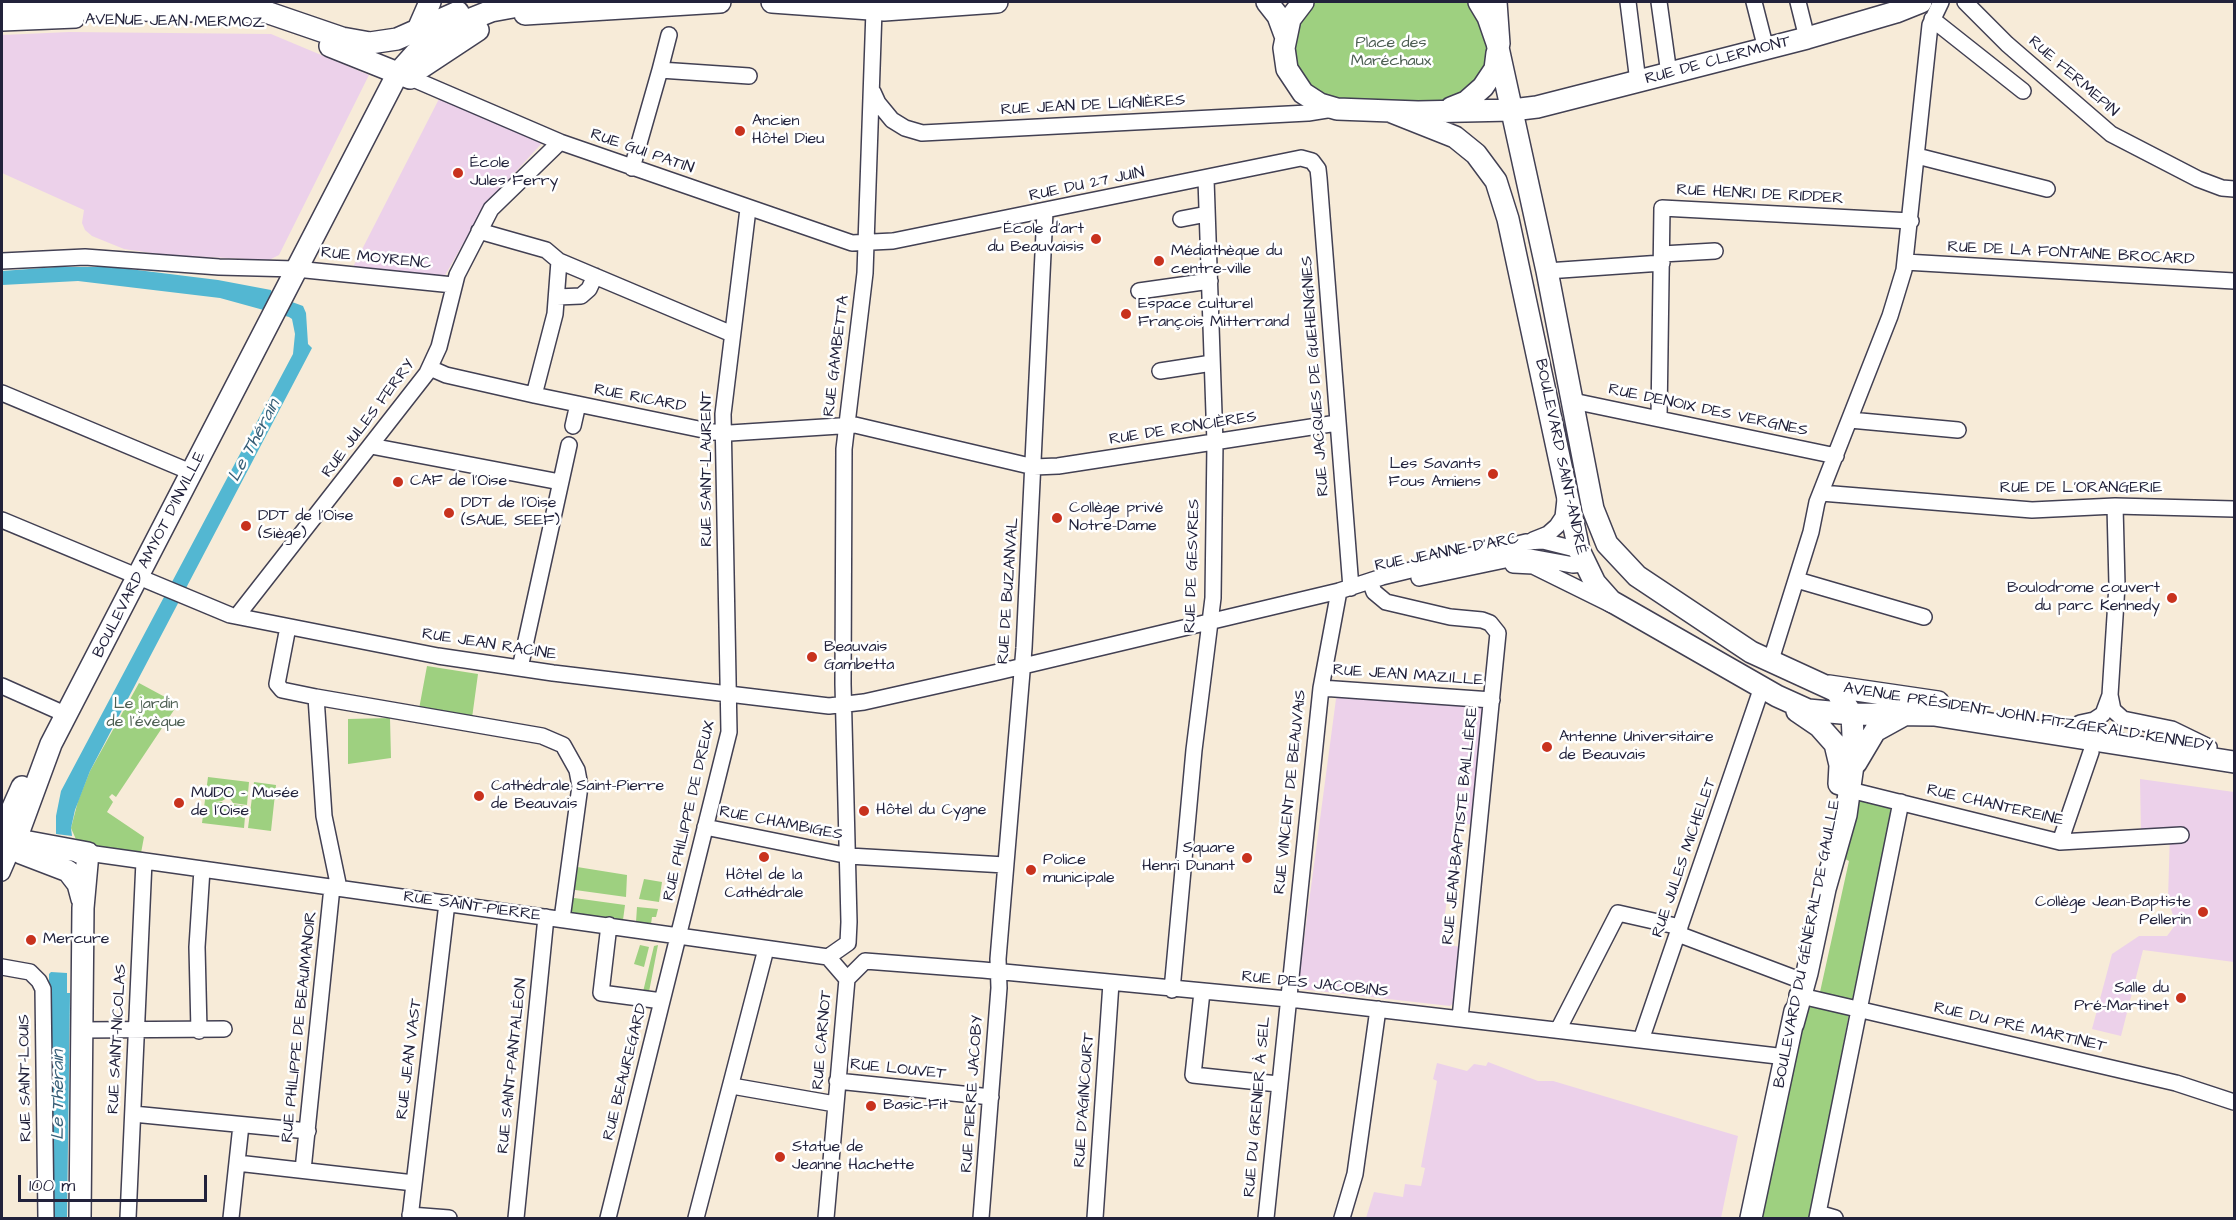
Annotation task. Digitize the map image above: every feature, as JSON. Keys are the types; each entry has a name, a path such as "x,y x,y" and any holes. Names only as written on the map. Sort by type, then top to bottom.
{"main road":[{"path":"405,76 415,68 417,30 430,2"},
{"name":"AVENUE JEAN MERMOZ","path":"2,8 225,6 279,14 362,43 391,41 465,9 499,2"},
{"path":"415,54 445,32 472,18 500,9 540,2"},
{"path":"405,76 472,33 511,17 542,12 720,2"},
{"path":"772,2 874,6 997,2"},
{"path":"1268,2 1278,16 1285,35 1286,63 1294,82 1308,97 1337,109 1392,112"},
{"path":"1285,35 1292,14 1303,2"},
{"name":"BOULEVARD SAINT-ANDRÉ","path":"1479,2 1488,17 1497,43 1574,401 1593,509 1609,549 1630,571 1751,652 1770,663 1822,684"},
{"name":"RUE DE CLERMONT","path":"1392,112 1512,110 1537,106 1807,38 1913,3"},
{"name":"AVENUE JEAN MERMOZ","path":"2,16 76,20 270,23 405,76"},
{"path":"1442,111 1466,102 1483,87 1495,69 1497,43"},
{"name":"BOULEVARD AMYOT D'INVILLE","path":"6,841 18,794 67,715 248,366 303,270 405,76"},
{"name":"BOULEVARD SAINT-ANDRÉ","path":"1392,112 1449,133 1476,154 1493,174 1505,206 1564,478 1586,558 1606,597 1630,613 1769,691 1808,710 1852,714"},
{"path":"1602,535 1601,549 1586,558 1698,618"},
{"path":"1630,613 1637,605 1650,603 1696,628 1751,652"},
{"path":"1769,691 1770,663"},
{"path":"1822,684 1840,695 1852,714 1847,782"},
{"name":"AVENUE PRÉSIDENT JOHN FITZGERALD KENNEDY","path":"1822,684 2080,723 2235,751"},
{"name":"BOULEVARD DU GÉNÉRAL DE GAULLE","path":"1751,1218 1847,782 1835,744 1820,726 1769,691"},
{"path":"1847,782 1865,743 1875,731 1889,721 1909,713"},
{"name":"AVENUE PRÉSIDENT JOHN FITZGERALD KENNEDY","path":"1852,714 1909,713 1983,722 2235,762"},
{"name":"BOULEVARD AMYOT D'INVILLE","path":"6,841 28,804 51,744"},
{"path":"28,804 28,819 33,830 42,840 44,852 72,875 78,884 83,908"},
{"name":"RUE SAINT-PIERRE","path":"6,841 44,852 88,854"},
{"path":"80,1218 83,908 88,854"}],"street":[{"path":"1499,2 1501,65"},
{"path":"1628,2 1638,82"},
{"path":"1659,2 1669,74"},
{"path":"1754,2 1766,49"},
{"path":"1798,2 1807,38"},
{"path":"1770,663 1797,580 1821,493 1890,316 1905,262 1931,22 1941,2"},
{"name":"RUE FERMEPIN","path":"1965,2 2007,44 2111,134 2198,179 2222,188 2235,189"},
{"path":"1913,3 1931,22 2023,91"},
{"name":"RUE GAMBETTA","path":"844,705 844,449 866,244 874,6"},
{"path":"2,23 76,20"},
{"path":"632,168 669,35"},
{"path":"660,70 749,75"},
{"name":"RUE GUI PATIN","path":"405,76 560,142 843,242 866,244"},
{"name":"RUE JEAN DE LIGNIÈRES","path":"872,89 878,103 892,120 910,130 922,133 1281,115 1337,109"},
{"name":"RUE JULES FERRY","path":"237,616 430,368 439,346 453,285 479,231 497,201 560,142"},
{"path":"1917,156 2047,189"},
{"name":"RUE DU 27 JUIN","path":"866,244 1045,212 1301,158 1313,163"},
{"name":"RUE JACQUES DE GUEHENGNIES","path":"1313,163 1319,178 1337,423 1345,589"},
{"name":"RUE DE GESVRES","path":"1172,990 1194,750 1211,621 1215,443 1206,179"},
{"name":"RUE HENRI DE RIDDER","path":"1662,259 1662,208 1911,221"},
{"name":"RUE SAINT-LAURENT","path":"730,694 722,433 748,209"},
{"name":"RUE DE BUZANVAL","path":"997,972 1022,666 1034,468 1045,212"},
{"path":"1181,219 1208,214"},
{"path":"479,231 546,250 560,261 732,334"},
{"path":"1547,271 1662,259 1715,250"},
{"name":"RUE MOYRENC","path":"2,261 85,257 219,267 303,270 453,285"},
{"path":"1659,418 1662,259"},
{"path":"534,395 557,297 560,261"},
{"name":"RUE DE LA FONTAINE BROCARD","path":"1905,262 2235,281"},
{"path":"557,297 581,296 589,289 595,276"},
{"path":"1139,291 1210,281"},
{"path":"1160,370 1212,363"},
{"name":"RUE RICARD","path":"430,368 446,375 534,395 722,433 847,424 1034,468"},
{"path":"2,393 193,473"},
{"name":"RUE DENOIX DES VERGNES","path":"1574,401 1836,456"},
{"path":"573,426 578,404"},
{"path":"1850,420 1958,430"},
{"name":"RUE DE RONCIÈRES","path":"1034,468 1215,443 1337,423"},
{"path":"520,668 569,445"},
{"path":"371,446 560,482"},
{"path":"1526,542 1548,534 1561,521 1565,506 1564,478"},
{"name":"RUE DE L'ORANGERIE","path":"1821,493 2032,510 2115,506 2235,509"},
{"path":"2115,506 2117,585 2110,695 2113,710 2118,717 2172,729 2209,747"},
{"name":"RUE JEAN RACINE","path":"2,520 161,587 237,616 438,656 821,706 844,705"},
{"name":"RUE JEANNE D'ARC","path":"844,705 1022,666 1371,583 1526,542 1543,541 1586,558"},
{"name":"RUE JEANNE D'ARC","path":"1371,583 1462,570 1524,556 1573,565 1586,558"},
{"path":"1462,570 1526,564 1630,613"},
{"path":"1797,580 1924,617"},
{"name":"RUE JEAN-BAPTISTE BAILLIÈRE","path":"1371,583 1381,600 1450,617 1486,621 1496,629 1499,638 1460,1018"},
{"name":"RUE VINCENT DE BEAUVAIS","path":"1287,999 1321,688 1345,589"},
{"path":"288,627 277,686 282,690 509,730 557,741 567,751 577,770 579,792 562,919"},
{"path":"2,686 67,715"},
{"name":"RUE JEAN MAZILLE","path":"1321,688 1492,700"},
{"name":"RUE JULES MICHELET","path":"1641,1040 1679,930 1769,691"},
{"name":"RUE PHILIPPE DE DREUX","path":"678,935 729,732 730,694"},
{"path":"2080,723 2094,720 2103,714 2110,695"},
{"name":"RUE PHILIPPE DE BEAUMANOIR","path":"303,1170 335,888 324,816 316,697"},
{"path":"844,705 849,856 849,943 865,961 847,978 828,957 849,943"},
{"path":"2060,842 2091,752"},
{"name":"RUE CHANTEREINE","path":"1847,782 1901,802 2060,842 2181,835"},
{"path":"1836,1218 1817,1216 1857,1008 1901,802"},
{"name":"RUE CHAMBIGES","path":"705,827 849,856 1005,865"},
{"path":"2,873 6,841"},
{"name":"RUE SAINT-PIERRE","path":"88,854 828,957"},
{"name":"RUE SAINT-NICOLAS","path":"128,1218 144,861"},
{"path":"199,1031 197,947 202,869"},
{"name":"RUE JEAN VAST","path":"410,1216 447,903"},
{"name":"RUE DU PRÉ MARTINET","path":"1558,1030 1618,913 1679,930 1801,988 1857,1008 2176,1083 2235,1102"},
{"name":"RUE SAINT-PANTALÉON","path":"516,1218 546,917"},
{"path":"609,925 601,993 662,1001"},
{"name":"RUE BEAUREGARD","path":"608,1218 678,935"},
{"path":"696,1218 766,949"},
{"name":"RUE DES JACOBINS","path":"865,961 1287,999 1786,1057"},
{"name":"RUE SAINT-LOUIS","path":"2,967 24,970 35,975 43,989 46,1218"},
{"name":"RUE PIERRE JACOBY","path":"981,1218 999,988 997,972"},
{"name":"RUE CARNOT","path":"826,1218 847,978"},
{"name":"RUE D'AGINCOURT","path":"1095,1218 1111,984"},
{"path":"1202,992 1193,1075 1278,1084"},
{"name":"RUE DU GRENIER À SEL","path":"1266,1218 1287,999"},
{"path":"1342,1218 1355,1174 1378,1009"},
{"path":"82,1030 136,1032 224,1029"},
{"name":"RUE LOUVET","path":"837,1082 991,1097"},
{"path":"732,1086 835,1104"},
{"path":"133,1114 308,1131"},
{"path":"231,1218 241,1125"},
{"path":"237,1163 414,1183"},
{"path":"410,1216 449,1218"}],"shaded area":[{"path":"69,32 271,34 369,75 279,255 269,260 165,255 124,249 92,236 85,230 82,223 84,210 2,173 2,35"},
{"name":"École Jules Ferry","path":"441,95 543,142 486,204 444,277 352,269"},
{"path":"1339,696 1482,704 1486,709 1474,825 1457,823 1441,944 1462,947 1456,1001 1450,1006 1300,989 1298,985 1336,699"},
{"name":"Collège Jean-Baptiste Pellerin","path":"2140,779 2234,792 2234,962 2143,950 2121,1036 2092,1029 2112,954 2139,936 2167,936 2176,924 2168,900 2170,831 2141,832"},
{"path":"1488,1062 1538,1081 1553,1081 1738,1136 1721,1218 1366,1218 1374,1192 1403,1197 1405,1184 1421,1186 1425,1168 1421,1167 1437,1081 1433,1079 1437,1063 1467,1071 1474,1064 1486,1066"}],"green space":[{"name":"Place des Maréchaux","path":"1315,2 1469,2 1474,7 1489,50 1483,80 1445,102 1342,102 1311,89 1296,69 1292,40 1307,7"},
{"path":"427,666 478,674 472,718 419,709"},
{"name":"Le jardin de l'évèque","path":"139,683 178,704 116,797 112,794 109,797 113,802 107,812 144,837 141,853 78,844 71,828 78,801 90,771"},
{"path":"390,718 391,758 348,764 348,719"},
{"path":"208,777 249,782 247,805 233,803 229,797 230,784 228,797 222,801 215,801 222,802 227,808 233,804 246,806 244,828 202,823"},
{"path":"254,782 276,785 271,831 248,828"},
{"path":"1866,798 1894,808 1848,1019 1811,1218 1760,1218 1804,1016 1820,992 1849,861 1843,858 1858,801"},
{"path":"571,866 627,875 626,897 568,889"},
{"path":"644,879 662,882 659,902 639,899"},
{"path":"567,897 625,905 623,920 565,912"},
{"path":"637,907 658,909 656,917 652,917 651,924 636,922"},
{"path":"640,945 649,947 644,967 634,964"},
{"path":"658,945 648,997 642,996 654,946"}],"water":[{"name":"Le Thérain","path":"56,267 113,267 218,280 271,290 273,295 303,306 306,313 308,344 312,348 90,771 75,810 71,828 72,836 56,834 56,816 61,791 293,354 295,334 292,319 289,317 220,298 78,281 2,285 2,271"},
{"name":"Le Thérain","path":"51,972 67,973 67,993 70,993 67,1218 50,1218 49,974"}],"place":[{"name":"Ancien Hôtel Dieu","path":"740,131"},
{"name":"École Jules Ferry","path":"458,173"},
{"name":"École d'art du Beauvaisis","path":"1096,239"},
{"name":"Médiathèque du centre-ville","path":"1159,261"},
{"name":"Espace culturel François Mitterrand","path":"1126,314"},
{"name":"Les Savants Fous Amiens","path":"1493,474"},
{"name":"CAF de l'Oise","path":"398,482"},
{"name":"DDT de l'Oise (SAUE, SEEF)","path":"449,513"},
{"name":"Collège privé Notre-Dame","path":"1057,518"},
{"name":"DDT de l'Oise (Siège)","path":"246,526"},
{"name":"Boulodrome couvert du parc Kennedy","path":"2172,598"},
{"name":"Beauvais Gambetta","path":"812,657"},
{"name":"Antenne Universitaire de Beauvais","path":"1547,747"},
{"name":"Cathédrale Saint-Pierre de Beauvais","path":"479,796"},
{"name":"MUDO – Musée de l'Oise","path":"179,803"},
{"name":"Hôtel du Cygne","path":"864,811"},
{"name":"Hôtel de la Cathédrale","path":"764,857"},
{"name":"Square Henri Dunant","path":"1247,858"},
{"name":"Police municipale","path":"1031,870"},
{"name":"Collège Jean-Baptiste Pellerin","path":"2203,912"},
{"name":"Mercure","path":"31,940"},
{"name":"Salle du Pré-Martinet","path":"2181,998"},
{"name":"Basic-Fit","path":"871,1106"},
{"name":"Statue de Jeanne Hachette","path":"780,1157"}]}
